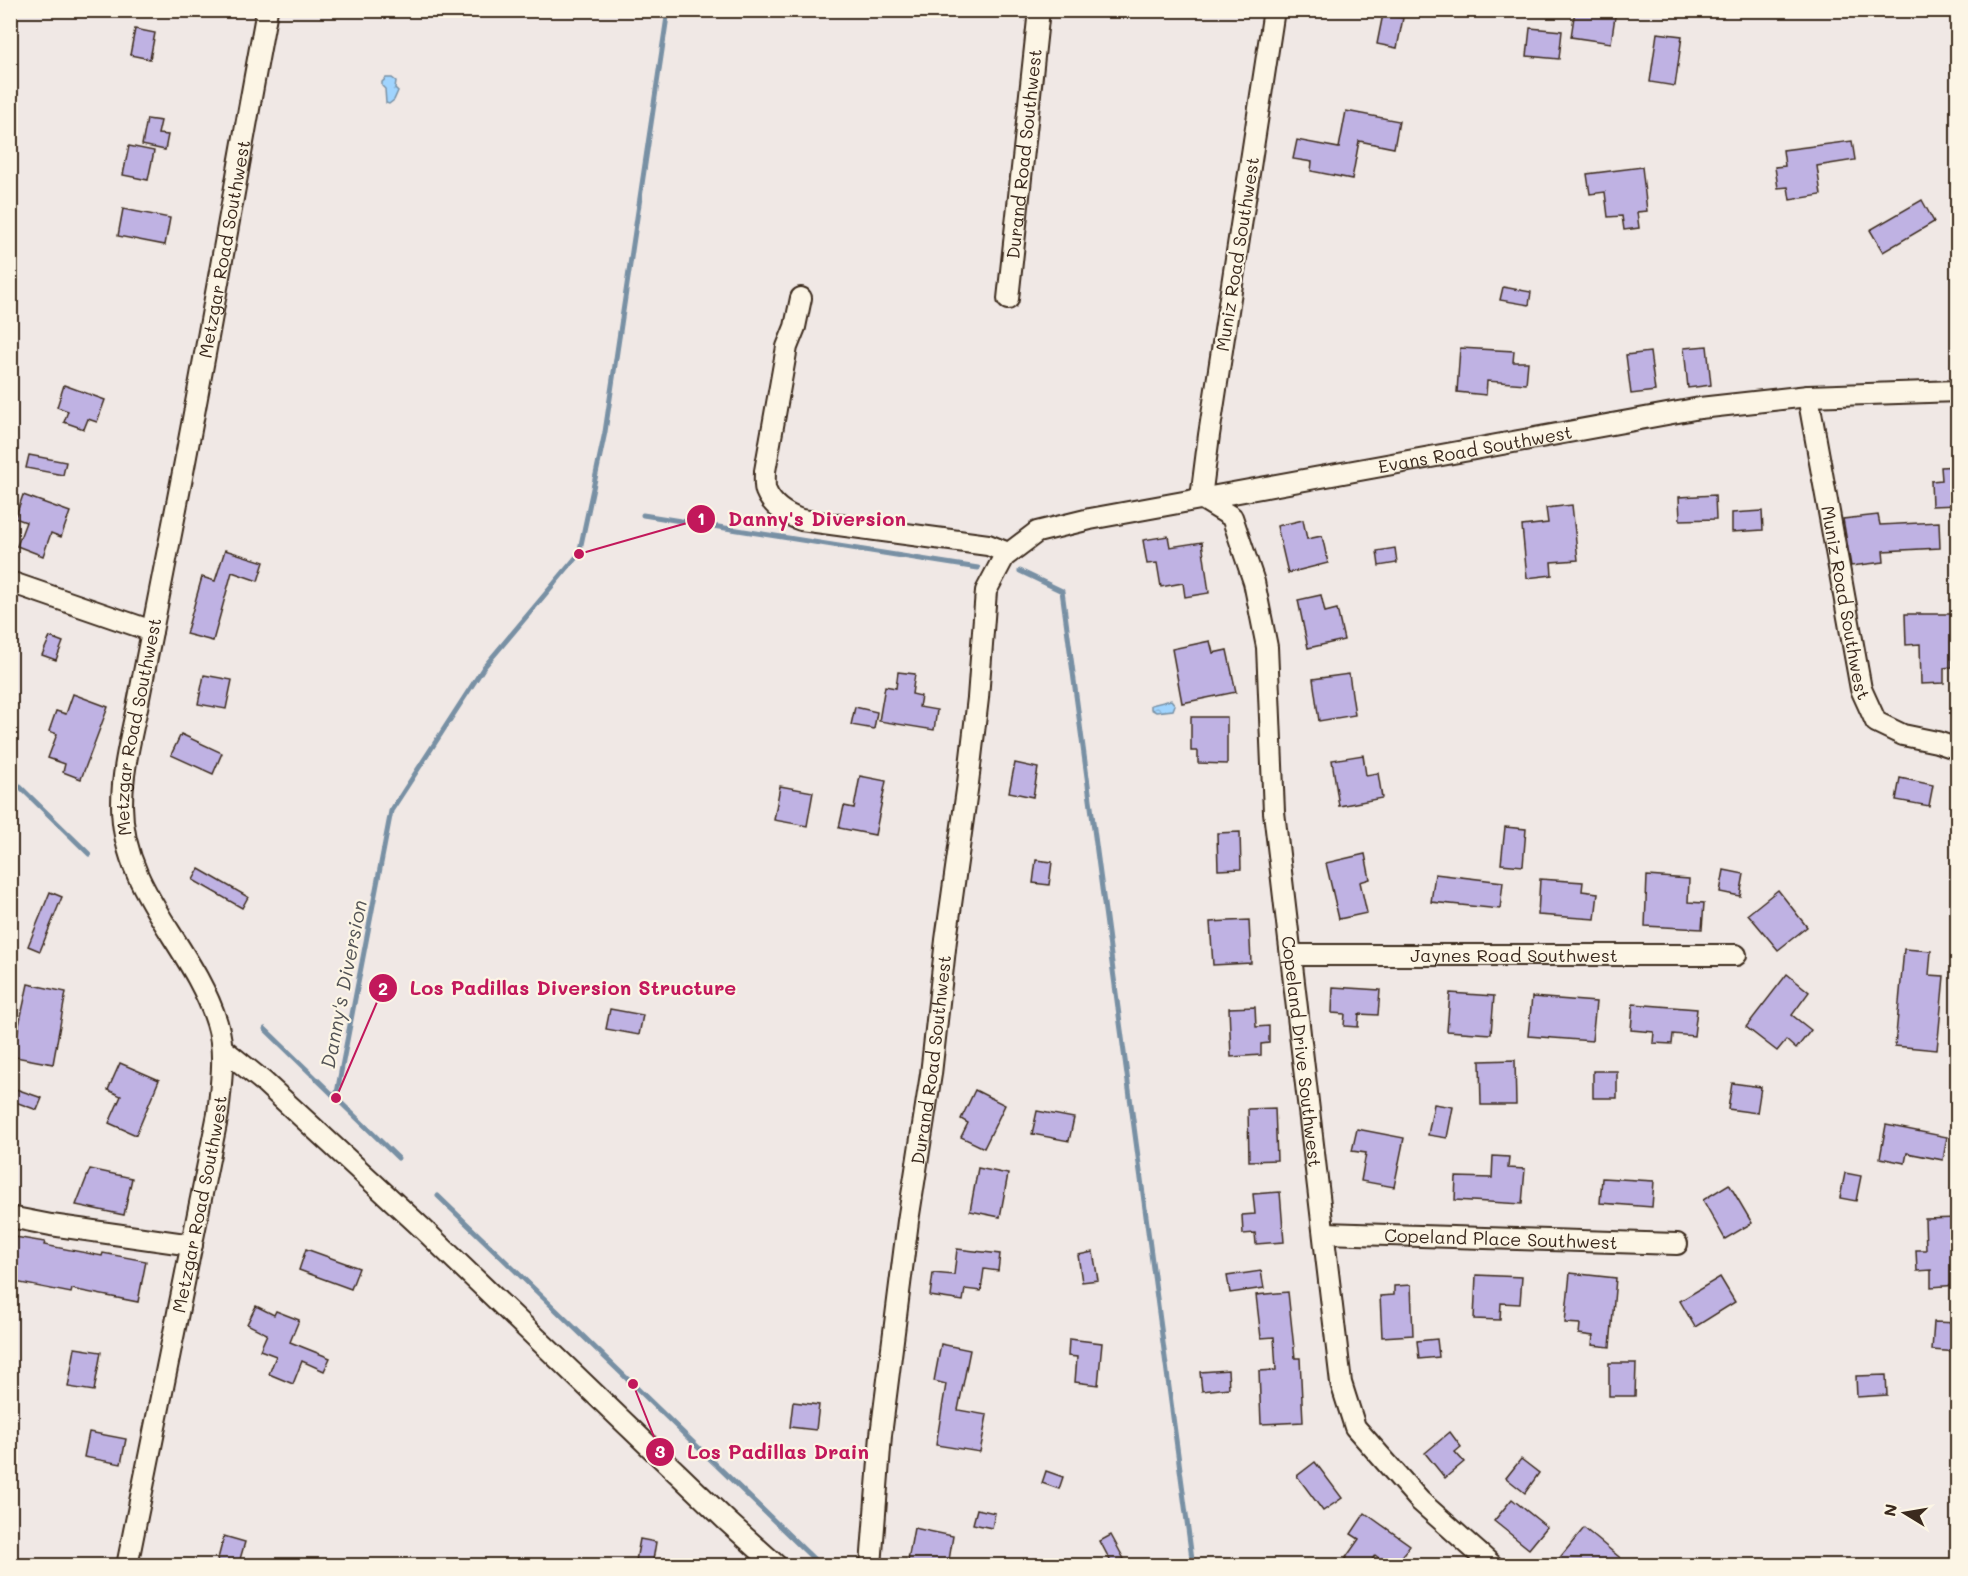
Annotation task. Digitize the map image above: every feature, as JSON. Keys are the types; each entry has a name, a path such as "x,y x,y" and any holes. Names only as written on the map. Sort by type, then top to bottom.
{"street":[{"name":"Metzgar Road Southwest","path":"127,1566 218,1114 222,1048 218,1024 205,993 142,887 126,846 122,803 124,779 267,10"},
{"name":"Durand Road Southwest","path":"1008,299 1039,10"},
{"name":"Muniz Road Southwest","path":"1201,498 1274,10"},
{"path":"801,298 795,327 787,347 765,471 765,490 776,504 788,515 801,520 988,545 1006,555"},
{"name":"Evans Road Southwest","path":"1006,555 1037,532 1090,519 1700,408 1808,396 1958,391"},
{"name":"Muniz Road Southwest","path":"1808,396 1861,689 1875,722 1903,735 1958,749"},
{"name":"Copeland Drive Southwest","path":"1201,498 1232,517 1254,582 1267,647 1274,812 1341,1383 1355,1427 1420,1501 1493,1566"},
{"name":"Durand Road Southwest","path":"872,1565 882,1423 908,1221 931,1074 946,940 968,783 978,698 986,591 1006,555"},
{"path":"10,582 152,632"},
{"name":"Jaynes Road Southwest","path":"1292,955 1736,955"},
{"path":"222,1048 264,1082 422,1228 727,1521 777,1566"},
{"path":"10,1217 192,1245"},
{"name":"Copeland Place Southwest","path":"1323,1233 1677,1244"}],"water":[{"path":"386,78 396,81 395,88 398,91 394,100 389,104 386,103 385,89 382,86"},
{"path":"1171,700 1175,705 1173,710 1156,712 1151,709 1151,705"}],"building":[{"path":"1575,10 1616,10 1611,43 1571,37"},
{"path":"1383,14 1403,18 1397,48 1377,44"},
{"path":"1530,28 1562,31 1559,59 1527,56"},
{"path":"135,29 155,33 150,59 130,55"},
{"path":"1657,33 1682,36 1675,86 1650,82"},
{"path":"1346,111 1399,121 1394,148 1359,141 1352,179 1311,171 1312,162 1293,159 1297,140 1339,148"},
{"path":"147,119 161,121 158,134 168,135 165,150 142,145"},
{"path":"1852,141 1855,160 1817,166 1821,195 1790,200 1788,187 1778,188 1775,167 1785,166 1783,150"},
{"path":"129,146 154,151 148,180 123,175"},
{"path":"1642,167 1647,211 1637,212 1639,228 1624,230 1622,216 1608,217 1605,192 1590,194 1587,174"},
{"path":"1922,200 1934,222 1883,252 1870,230"},
{"path":"123,209 170,218 165,245 118,236"},
{"path":"1503,287 1531,292 1529,305 1500,300"},
{"path":"1707,346 1711,385 1688,388 1684,348"},
{"path":"1460,348 1514,351 1513,362 1528,362 1526,384 1487,381 1486,395 1457,392"},
{"path":"1650,352 1655,391 1631,394 1626,355"},
{"path":"64,385 105,400 97,422 88,419 84,429 64,422 68,411 57,407"},
{"path":"29,455 66,462 63,475 26,468"},
{"path":"1958,466 1958,505 1932,506 1931,481 1942,480 1941,467"},
{"path":"23,495 70,512 61,537 51,533 43,556 17,546 26,522 15,518"},
{"path":"1715,495 1716,519 1680,520 1679,497"},
{"path":"1572,505 1578,560 1551,562 1552,575 1527,578 1522,526 1548,523 1546,508"},
{"path":"1762,511 1763,530 1732,532 1732,513"},
{"path":"1878,515 1880,525 1939,522 1940,548 1883,551 1884,562 1851,566 1843,519"},
{"path":"1303,520 1307,539 1322,536 1328,563 1288,573 1277,526"},
{"path":"1168,536 1170,547 1202,542 1209,593 1185,597 1183,583 1161,587 1157,563 1147,564 1143,540"},
{"path":"1395,548 1397,563 1379,566 1377,551"},
{"path":"225,550 264,562 258,581 232,572 213,641 186,634 202,577 215,581"},
{"path":"1321,595 1325,612 1337,609 1344,640 1308,648 1298,600"},
{"path":"1905,614 1951,614 1952,667 1944,668 1944,683 1921,684 1920,644 1906,645"},
{"path":"50,637 63,642 56,660 42,655"},
{"path":"1210,641 1213,653 1227,650 1236,692 1182,703 1172,649"},
{"path":"898,672 915,674 912,694 921,696 919,707 937,710 934,730 879,721 885,686 896,688"},
{"path":"1349,674 1355,715 1319,721 1313,679"},
{"path":"204,675 232,680 226,709 198,704"},
{"path":"73,694 108,707 81,779 63,772 65,764 48,758 57,734 49,731 56,711 66,714"},
{"path":"855,707 877,712 874,729 851,725"},
{"path":"1191,717 1227,717 1227,764 1198,763 1198,751 1191,751"},
{"path":"181,734 222,753 213,774 171,755"},
{"path":"1363,755 1366,775 1378,773 1382,798 1339,806 1332,760"},
{"path":"1015,763 1038,768 1033,797 1009,792"},
{"path":"860,776 886,781 875,835 839,828 844,806 854,808"},
{"path":"1900,778 1933,785 1929,806 1896,800"},
{"path":"780,786 813,792 807,826 774,820"},
{"path":"1505,827 1526,829 1523,866 1501,864"},
{"path":"1240,832 1241,869 1218,870 1217,833"},
{"path":"1365,854 1370,879 1360,882 1367,913 1339,919 1326,863"},
{"path":"1036,860 1052,862 1049,885 1033,883"},
{"path":"199,869 248,897 242,908 193,880"},
{"path":"1724,870 1744,874 1740,896 1720,892"},
{"path":"1435,874 1503,882 1500,909 1431,902"},
{"path":"1647,876 1689,879 1688,902 1704,903 1702,929 1645,926"},
{"path":"1540,879 1583,882 1582,891 1598,893 1595,919 1538,915"},
{"path":"1778,890 1807,927 1778,950 1748,914"},
{"path":"50,892 62,897 40,951 28,946"},
{"path":"1249,920 1251,963 1213,965 1210,922"},
{"path":"1904,949 1931,951 1929,975 1944,976 1937,1050 1895,1046"},
{"path":"1787,974 1809,992 1792,1015 1811,1030 1796,1049 1786,1040 1777,1051 1746,1027"},
{"path":"28,984 66,992 53,1064 10,1056 12,1038 16,1039"},
{"path":"1333,987 1380,990 1378,1015 1359,1014 1358,1027 1344,1026 1345,1014 1332,1013"},
{"path":"1450,993 1494,996 1491,1034 1447,1031"},
{"path":"1532,997 1596,1002 1592,1041 1528,1036"},
{"path":"1633,1004 1697,1009 1694,1036 1673,1034 1672,1044 1653,1043 1654,1032 1631,1030"},
{"path":"1255,1007 1256,1027 1269,1026 1269,1043 1261,1044 1261,1055 1231,1057 1229,1008"},
{"path":"610,1009 643,1015 639,1035 606,1029"},
{"path":"1515,1060 1516,1105 1481,1105 1480,1061"},
{"path":"120,1063 159,1080 136,1135 109,1123 121,1096 108,1090"},
{"path":"1593,1071 1617,1071 1617,1098 1593,1098"},
{"path":"1732,1083 1761,1087 1757,1113 1728,1109"},
{"path":"10,1087 42,1098 37,1110 10,1100"},
{"path":"975,1090 1005,1105 984,1148 961,1137 968,1123 961,1119"},
{"path":"1434,1104 1453,1107 1447,1138 1428,1135"},
{"path":"1275,1108 1277,1160 1249,1161 1248,1109"},
{"path":"1037,1111 1074,1118 1069,1141 1032,1134"},
{"path":"1886,1125 1947,1137 1943,1160 1907,1153 1905,1163 1880,1158"},
{"path":"1357,1129 1404,1138 1394,1187 1361,1181 1366,1153 1352,1151"},
{"path":"1493,1156 1509,1157 1508,1168 1525,1169 1522,1204 1455,1200 1456,1177 1492,1178"},
{"path":"978,1168 1008,1174 1000,1217 970,1211"},
{"path":"90,1169 132,1178 124,1215 76,1205"},
{"path":"1845,1173 1861,1176 1856,1201 1840,1198"},
{"path":"1602,1178 1654,1181 1652,1207 1600,1203"},
{"path":"1729,1184 1752,1223 1725,1239 1703,1200"},
{"path":"1280,1192 1284,1242 1256,1244 1255,1233 1243,1234 1242,1215 1255,1214 1253,1194"},
{"path":"1958,1218 1958,1285 1931,1287 1931,1270 1917,1271 1916,1250 1926,1250 1925,1219"},
{"path":"15,1237 102,1256 103,1253 146,1261 138,1302 72,1289 71,1293 10,1281 10,1246"},
{"path":"306,1249 359,1268 351,1289 299,1270"},
{"path":"957,1249 1000,1254 998,1271 984,1269 981,1291 965,1289 963,1301 930,1296 933,1273 954,1275"},
{"path":"1093,1252 1098,1280 1082,1282 1078,1255"},
{"path":"1261,1271 1264,1288 1230,1293 1227,1276"},
{"path":"1570,1273 1616,1278 1610,1347 1592,1345 1593,1336 1579,1334 1580,1324 1565,1323"},
{"path":"1476,1275 1522,1277 1520,1304 1501,1303 1500,1320 1474,1319"},
{"path":"1720,1277 1735,1302 1695,1327 1680,1301"},
{"path":"1411,1285 1413,1335 1382,1337 1380,1296 1394,1295 1394,1286"},
{"path":"1288,1292 1295,1358 1300,1358 1303,1422 1261,1424 1259,1371 1276,1370 1274,1337 1261,1338 1256,1295"},
{"path":"256,1306 274,1315 276,1311 299,1320 290,1342 330,1358 324,1371 302,1361 293,1384 269,1374 276,1356 260,1350 267,1334 247,1324"},
{"path":"1934,1322 1958,1323 1958,1352 1932,1350"},
{"path":"1069,1339 1102,1343 1098,1385 1075,1382 1077,1357 1068,1356"},
{"path":"1437,1339 1439,1357 1419,1359 1417,1341"},
{"path":"941,1344 970,1350 958,1410 987,1415 980,1452 936,1445 946,1384 934,1381"},
{"path":"75,1348 101,1352 94,1391 68,1387"},
{"path":"1609,1363 1636,1363 1635,1396 1609,1396"},
{"path":"1228,1370 1229,1388 1202,1391 1200,1372"},
{"path":"1886,1375 1887,1395 1857,1397 1856,1376"},
{"path":"793,1402 819,1405 816,1430 790,1427"},
{"path":"89,1432 126,1439 121,1464 84,1457"},
{"path":"1450,1432 1461,1447 1455,1452 1464,1462 1445,1478 1425,1453"},
{"path":"1521,1459 1539,1473 1525,1493 1506,1478"},
{"path":"1315,1462 1342,1498 1323,1511 1297,1476"},
{"path":"1046,1471 1063,1477 1059,1489 1042,1483"},
{"path":"1512,1499 1547,1527 1529,1549 1494,1521"},
{"path":"977,1509 995,1513 992,1528 973,1524"},
{"path":"1365,1513 1410,1545 1396,1566 1389,1566 1375,1555 1368,1566 1340,1566 1359,1539 1351,1534"},
{"path":"914,1528 953,1536 948,1566 907,1566"},
{"path":"1584,1528 1630,1566 1553,1566"},
{"path":"1111,1535 1124,1559 1113,1566 1100,1541"},
{"path":"224,1536 245,1542 238,1566 216,1566"},
{"path":"640,1539 656,1542 652,1566 635,1566"}],"waterway":[{"name":"Danny's Diversion","path":"336,1098 391,811 484,667 579,554 605,432 668,10"},
{"path":"643,515 978,568"},
{"path":"1020,571 1062,591 1193,1566"},
{"path":"10,777 89,854"},
{"path":"265,1029 398,1158"},
{"path":"438,1196 821,1566"}],"place":[{"name":"Danny's Diversion","path":"579,554"},
{"name":"Los Padillas Diversion Structure","path":"336,1098"},
{"name":"Los Padillas Drain","path":"633,1384"}]}
